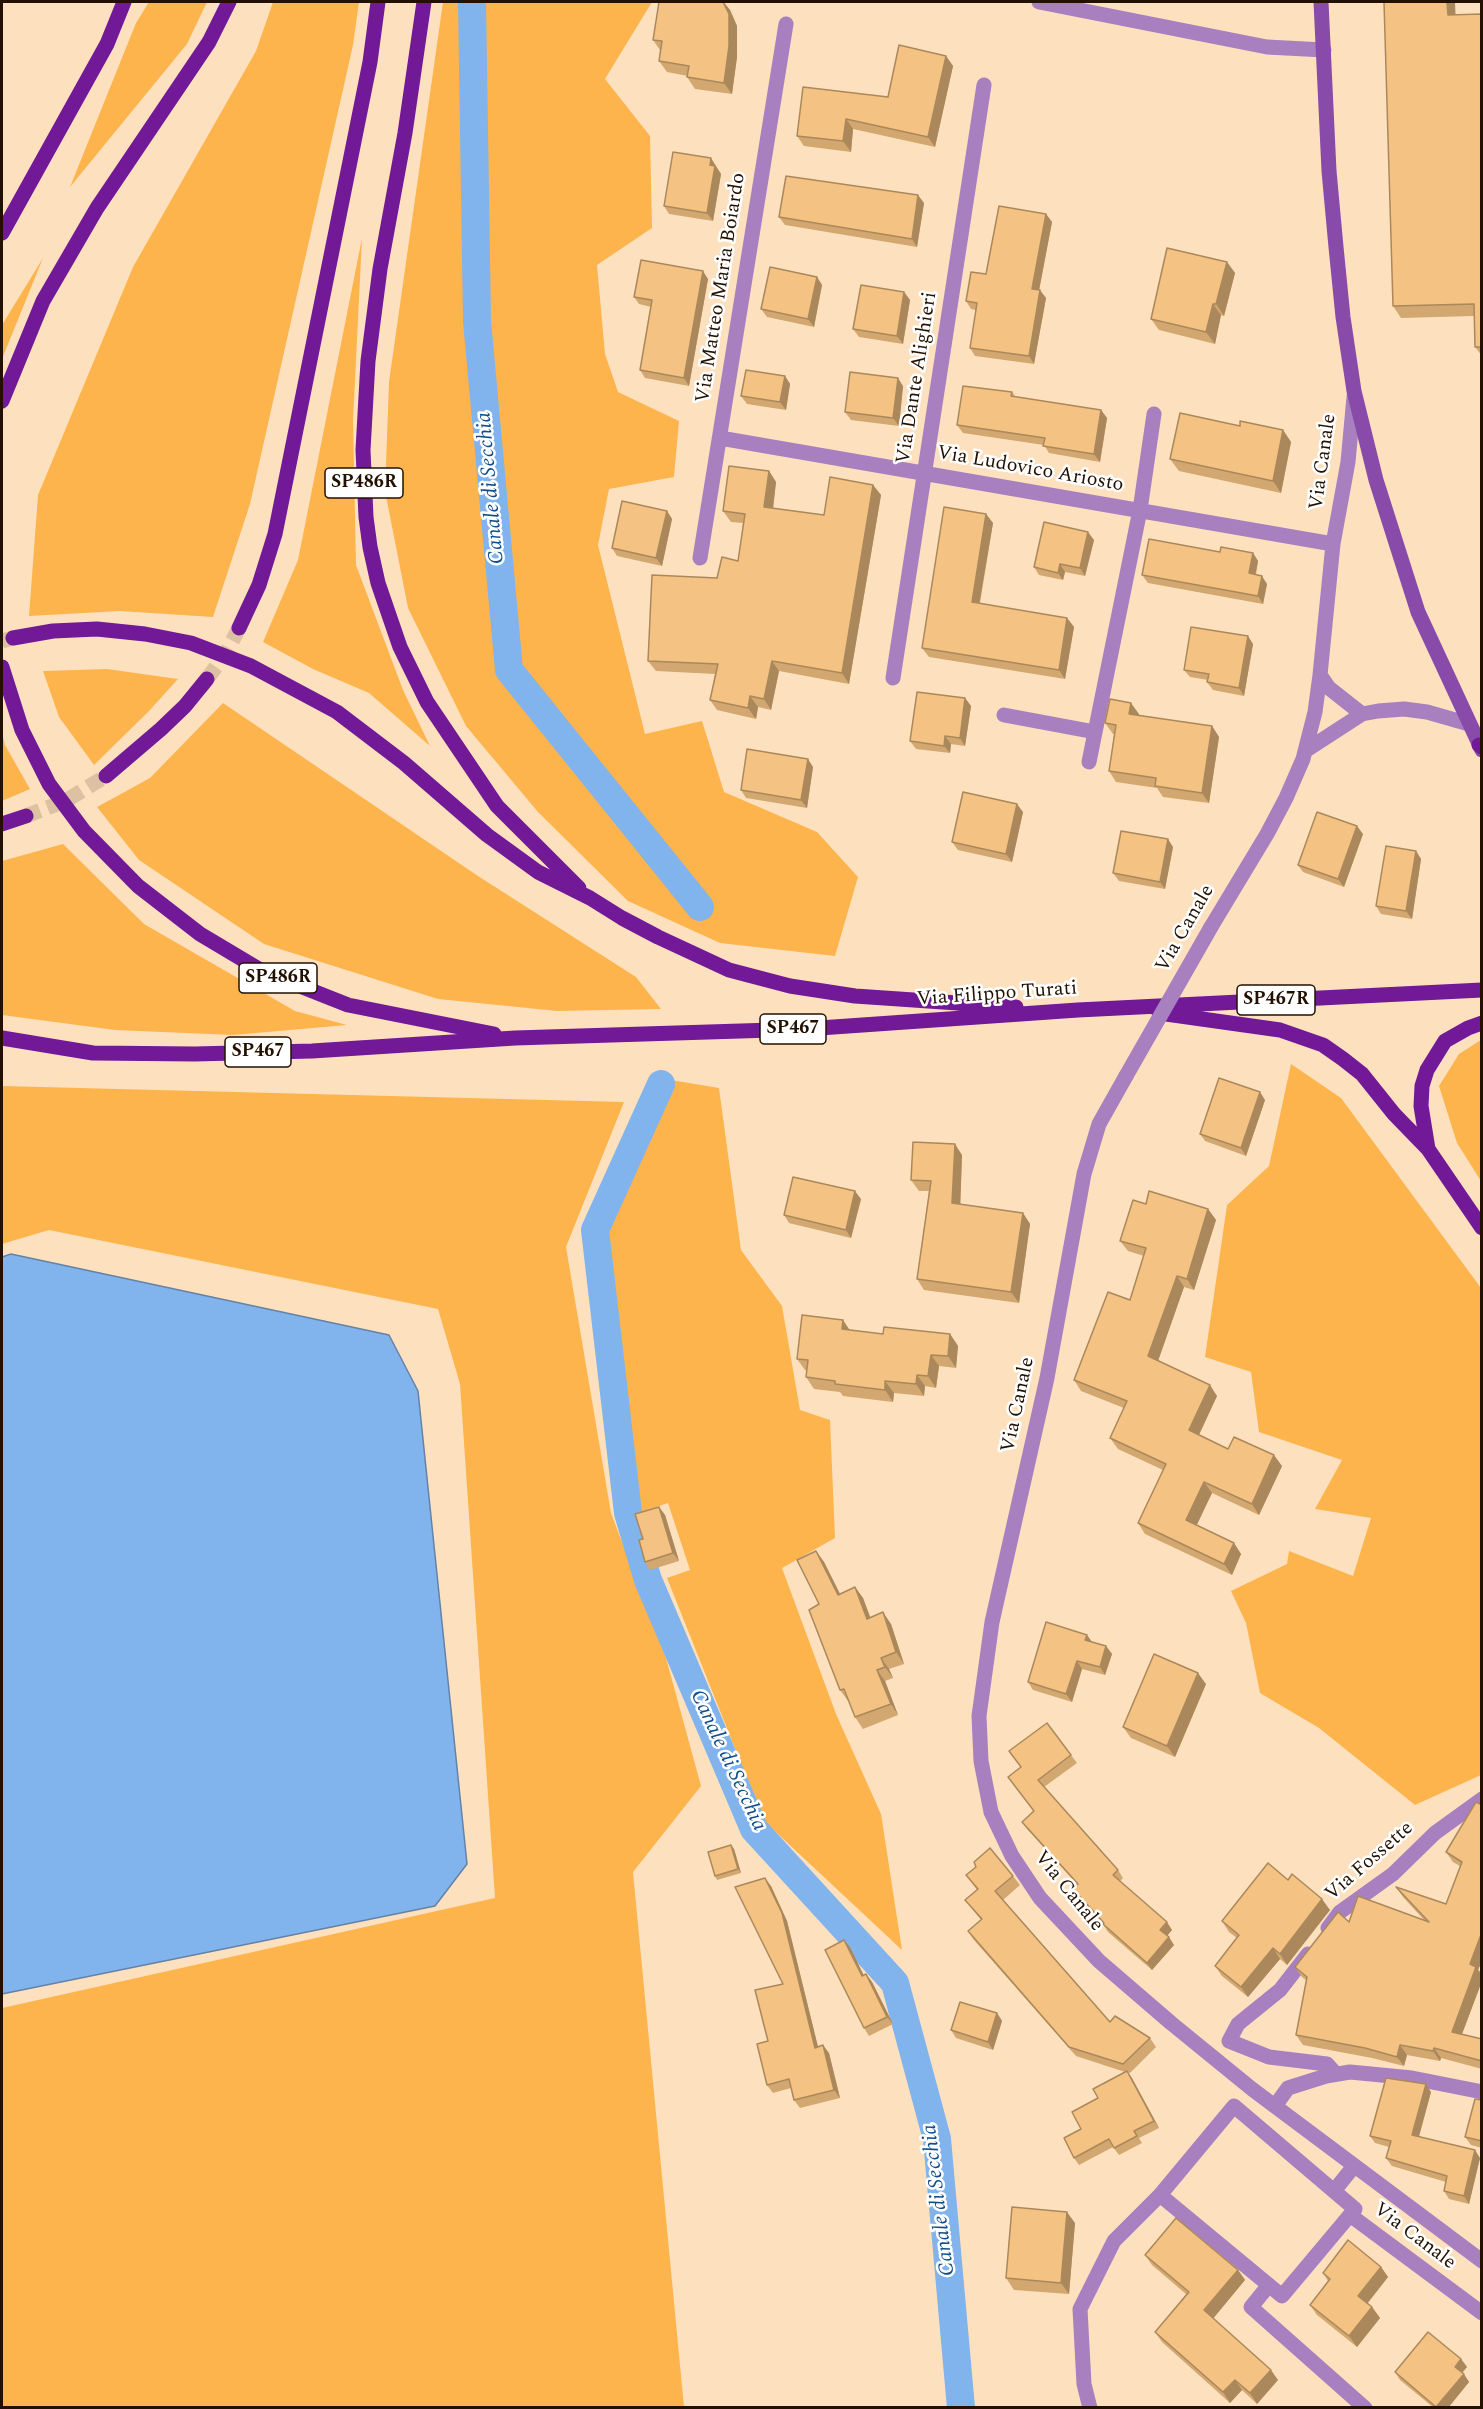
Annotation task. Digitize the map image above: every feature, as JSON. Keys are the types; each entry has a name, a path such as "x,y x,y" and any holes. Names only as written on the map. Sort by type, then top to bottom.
{"main road":[{"path":"2,233 107,44 124,2"},
{"path":"2,401 43,301 97,208 209,42 229,2"},
{"path":"239,628 259,585 277,524 370,62 378,2"},
{"name":"SP486R","path":"424,2 405,133 380,269 368,361 363,450 365,506 370,547 378,583 400,647 427,702 497,806 590,898"},
{"name":"Via Canale","path":"1321,2 1329,171 1343,317 1354,391 1376,480 1418,612 1481,748"},
{"path":"13,638 53,631 86,630 145,634 190,644 251,666 336,712 404,763 495,841 538,872 631,922 729,970 790,986 855,996 1074,1011 1160,1013 1280,1030 1301,1036 1323,1045 1362,1074 1394,1114 1428,1149 1482,1228"},
{"name":"SP486R","path":"2,667 22,730 49,784 77,822 138,886 200,934 262,971 348,1005 514,1038"},
{"path":"106,776 185,706 207,679"},
{"path":"2,824 26,816"},
{"name":"Via Filippo Turati","path":"514,1038 805,1029 1074,1011 1482,990"},
{"path":"1428,1149 1421,1106 1422,1086 1427,1070 1445,1041 1482,1023"},
{"name":"SP467","path":"2,1038 93,1053 195,1054 312,1051 514,1038"}],"street":[{"path":"1039,2 1267,47 1324,50"},
{"name":"Via Matteo Maria Boiardo","path":"700,558 786,24"},
{"name":"Via Dante Alighieri","path":"893,678 984,85"},
{"name":"Via Canale","path":"1354,391 1348,462 1333,544 1315,712 1305,751 1272,825 1099,1124 1084,1174 1047,1378 992,1622 979,1716 981,1761 991,1812 1012,1856 1041,1898 1099,1961 1252,2089 1482,2261"},
{"path":"1089,762 1140,510 1154,414"},
{"name":"Via Ludovico Ariosto","path":"720,438 1333,544"},
{"path":"1320,675 1329,688 1362,714"},
{"path":"1305,751 1362,714 1404,709 1427,712 1469,724"},
{"path":"1004,715 1095,732"},
{"name":"Via Fossette","path":"1336,2074 1327,2064 1269,2057 1229,2041 1238,2024 1280,1990 1340,1912 1393,1874 1435,1833 1482,1799"},
{"path":"1275,2106 1288,2088 1350,2072 1412,2078 1482,2092"},
{"path":"1090,2408 1084,2384 1080,2309 1114,2241 1160,2195 1234,2106 1252,2089"},
{"path":"1160,2195 1282,2296 1355,2209 1234,2106"},
{"path":"1334,2190 1354,2166"},
{"name":"Via Canale","path":"1350,2215 1482,2313"},
{"path":"1269,2285 1251,2307 1365,2408"}],"shaded area":[{"path":"149,2 207,2 187,44 70,187 136,23"},
{"path":"273,2 359,2 353,45 250,504 213,617 120,611 29,616 38,495 133,267 256,51"},
{"path":"443,2 652,2 605,79 650,136 652,228 597,265 605,354 618,392 679,421 674,477 609,489 598,545 645,734 702,721 724,792 817,832 858,877 835,956 720,943 628,901 538,812 466,726 408,608 385,491 389,382"},
{"path":"362,238 353,421 356,565 403,690 430,746 369,693 313,669 263,642 298,560"},
{"path":"43,258 2,359 2,325"},
{"path":"107,669 178,679 94,765 59,717 43,671"},
{"path":"223,703 478,876 636,977 661,1009 557,1011 438,999 264,944 139,860 97,807 150,778"},
{"path":"2,733 5,745 30,789 2,801"},
{"path":"63,844 144,924 295,1011 347,1025 233,1035 115,1030 2,1015 2,861"},
{"path":"1481,1040 1481,1181 1457,1143 1439,1086 1459,1054"},
{"path":"1291,1064 1341,1098 1481,1288 1481,1775 1415,1805 1319,1728 1260,1693 1246,1623 1231,1591 1287,1564 1289,1551 1353,1576 1371,1518 1315,1509 1342,1460 1259,1432 1251,1372 1205,1357 1227,1205 1269,1166"},
{"path":"671,1080 719,1088 741,1250 782,1306 800,1410 830,1420 835,1538 782,1568 836,1714 881,1814 902,1950 764,1821 667,1578 690,1570 668,1503 639,1513 604,1229"},
{"path":"2,1086 624,1102 566,1247 611,1513 666,1658 701,1786 633,1872 684,2407 2,2407 2,2008 495,1898 460,1384 438,1309 49,1230 2,1244"}],"water":[{"path":"11,1254 389,1335 418,1391 467,1864 435,1906 2,1994 2,1257"}],"building":[{"path":"659,2 723,2 729,14 729,46 724,83 687,77 689,66 659,61 662,41 653,40"},
{"path":"1384,2 1447,2 1448,15 1482,14 1482,347 1475,347 1474,304 1393,306"},
{"path":"899,45 946,56 928,137 846,119 843,141 797,136 803,87 888,97"},
{"path":"673,152 711,158 710,165 715,166 707,213 664,206"},
{"path":"786,176 918,195 912,239 779,217"},
{"path":"999,206 1046,214 1032,289 1040,290 1029,356 970,348 977,303 966,301 971,272 986,274"},
{"path":"1167,248 1227,262 1206,332 1151,319"},
{"path":"641,260 703,271 684,378 640,370 652,300 634,297"},
{"path":"770,267 817,277 808,319 761,309"},
{"path":"861,285 904,292 897,336 853,329"},
{"path":"746,370 785,376 780,402 741,396"},
{"path":"850,372 898,378 893,418 845,412"},
{"path":"963,386 1012,392 1011,396 1101,410 1094,454 1043,446 1045,438 957,425"},
{"path":"1180,413 1240,426 1240,421 1283,430 1273,481 1170,459"},
{"path":"729,466 769,471 764,507 824,515 830,477 873,485 842,673 772,661 764,699 750,696 748,708 710,700 718,664 648,661 652,575 717,578 722,557 738,561 745,514 723,511"},
{"path":"622,501 667,511 656,558 612,548"},
{"path":"944,507 986,514 972,602 1067,618 1059,670 922,648"},
{"path":"1044,522 1088,532 1080,568 1060,564 1058,573 1034,567"},
{"path":"1149,539 1220,552 1221,547 1253,553 1249,573 1262,576 1258,596 1142,575"},
{"path":"1191,627 1248,636 1239,688 1207,682 1209,674 1184,670"},
{"path":"917,692 965,698 960,738 945,736 944,746 910,741"},
{"path":"1110,699 1131,703 1129,714 1212,726 1202,793 1155,786 1156,778 1109,771 1116,725 1105,723"},
{"path":"747,749 808,759 801,800 741,790"},
{"path":"963,792 1017,804 1006,854 952,842"},
{"path":"1317,812 1357,826 1338,879 1298,865"},
{"path":"1121,831 1168,839 1160,882 1113,873"},
{"path":"1386,846 1416,851 1406,911 1376,906"},
{"path":"1219,1078 1260,1092 1241,1148 1200,1134"},
{"path":"913,1142 955,1144 952,1203 1023,1213 1011,1292 917,1279 931,1181 911,1180"},
{"path":"793,1177 855,1191 846,1230 784,1215"},
{"path":"1149,1191 1208,1209 1187,1279 1177,1276 1148,1356 1210,1385 1189,1430 1228,1449 1234,1437 1274,1455 1252,1504 1204,1482 1186,1520 1234,1543 1224,1564 1138,1523 1166,1464 1110,1438 1127,1401 1074,1380 1108,1292 1130,1300 1146,1248 1120,1241 1133,1200 1146,1204"},
{"path":"802,1315 843,1320 842,1329 883,1334 884,1327 950,1334 948,1356 931,1355 928,1376 917,1375 916,1384 885,1381 885,1390 835,1384 835,1381 806,1377 808,1360 797,1359"},
{"path":"659,1507 673,1553 645,1562 639,1540 643,1539 635,1514"},
{"path":"816,1551 838,1595 855,1587 867,1619 883,1612 896,1652 881,1658 885,1667 877,1670 891,1704 855,1717 844,1689 840,1690 809,1610 819,1604 797,1560"},
{"path":"1046,1622 1087,1635 1085,1640 1106,1646 1100,1667 1077,1661 1066,1694 1028,1682"},
{"path":"1154,1654 1198,1673 1167,1746 1123,1727"},
{"path":"1047,1723 1071,1755 1038,1780 1118,1870 1113,1875 1167,1922 1160,1930 1169,1937 1147,1963 1103,1924 1072,1888 1078,1884 1022,1822 1034,1811 1008,1777 1021,1767 1009,1751"},
{"path":"1476,1802 1482,1805 1482,1932 1470,1964 1476,1967 1452,2032 1482,2039 1482,2061 1434,2048 1433,2051 1400,2045 1397,2057 1365,2048 1296,2035 1307,1977 1295,1967 1338,1912 1349,1922 1358,1896 1429,1922 1396,1887 1446,1904 1462,1862 1446,1852"},
{"path":"731,1845 738,1869 715,1876 708,1852"},
{"path":"990,1848 1013,1876 995,1891 1110,2022 1115,2016 1150,2038 1123,2064 1069,2047 968,1931 982,1919 965,1900 978,1889 966,1875 976,1867 974,1862"},
{"path":"1268,1863 1288,1880 1292,1874 1322,1899 1280,1954 1273,1948 1241,1987 1215,1966 1239,1935 1222,1921"},
{"path":"765,1878 782,1913 815,2048 823,2045 834,2090 794,2100 789,2079 767,2085 757,2044 768,2041 755,1990 783,1984 735,1887"},
{"path":"844,1940 862,1976 866,1974 887,2017 864,2028 825,1950"},
{"path":"960,2002 997,2013 988,2042 951,2030"},
{"path":"1127,2071 1154,2121 1134,2131 1137,2136 1114,2148 1109,2139 1074,2158 1064,2138 1081,2129 1072,2112 1098,2098 1093,2089"},
{"path":"1386,2078 1426,2084 1412,2135 1475,2150 1464,2196 1444,2191 1447,2176 1386,2158 1391,2141 1370,2136"},
{"path":"1475,2099 1482,2100 1482,2141 1465,2137"},
{"path":"1012,2207 1067,2212 1061,2283 1006,2278"},
{"path":"1176,2218 1238,2270 1204,2310 1271,2370 1250,2393 1235,2380 1223,2392 1155,2332 1189,2292 1145,2255"},
{"path":"1348,2240 1381,2267 1358,2296 1372,2307 1349,2336 1310,2305 1330,2279 1323,2273"},
{"path":"1428,2332 1461,2359 1455,2367 1464,2374 1436,2407 1395,2372"}],"waterway":[{"name":"Canale di Secchia","path":"472,2 477,321 509,670 700,907"},
{"name":"Canale di Secchia","path":"661,1084 595,1230 628,1513 648,1580 754,1829 895,1983 937,2139 961,2408"}],"tunnel":[{"path":"207,679 226,653 239,628"},
{"path":"2,641 13,638"},
{"path":"26,816 67,800 106,776"}]}
